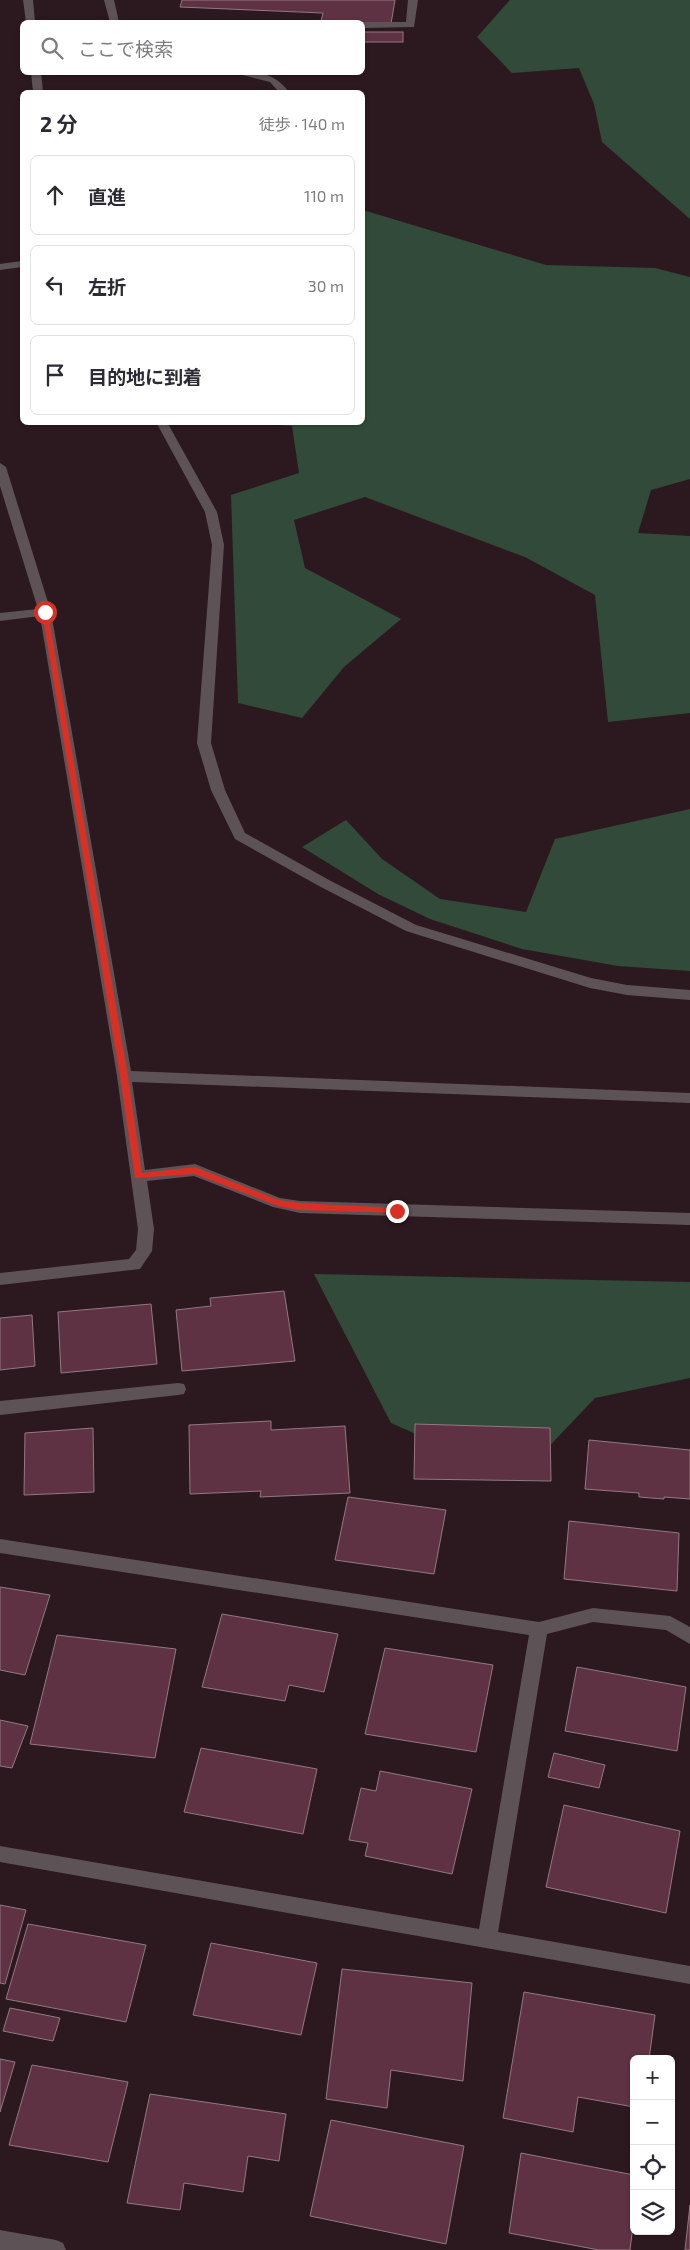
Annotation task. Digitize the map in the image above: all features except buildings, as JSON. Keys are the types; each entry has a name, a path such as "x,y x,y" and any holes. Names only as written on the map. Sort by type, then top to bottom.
{"street":[{"path":"28,0 31,20"},
{"path":"109,0 114,20"},
{"path":"365,26 411,25 413,0"},
{"path":"36,75 38,90"},
{"path":"250,75 273,80 282,90"},
{"path":"0,266 20,264"},
{"path":"163,425 211,512 218,545 204,743 218,790 240,836 324,883 411,928 590,983 627,990 690,995"},
{"path":"0,467 45,612 124,1076 146,1229 144,1251 134,1265 0,1279"},
{"path":"0,617 45,612"},
{"path":"124,1076 690,1098"},
{"path":"138,1176 195,1170 278,1203 300,1206 690,1219"},
{"path":"0,1408 178,1389"},
{"path":"0,1546 539,1629 593,1615 670,1622 690,1637"},
{"path":"487,1940 539,1629"},
{"path":"0,1854 690,1975"},
{"path":"0,2240 56,2250"}],"green space":[{"path":"510,0 690,0 690,219 602,142 594,104 579,68 512,73 477,37"},
{"path":"365,211 546,265 655,268 690,277 690,479 651,490 638,533 690,536 690,713 608,722 595,595 525,557 365,497 294,520 305,568 401,619 344,667 302,718 238,703 231,495 299,473 292,426 280,425 365,425"},
{"path":"690,809 690,971 618,966 522,949 430,919 378,894 302,847 346,820 382,859 440,899 526,912 555,839"},
{"path":"314,1274 690,1282 690,1378 595,1398 518,1479 391,1423"}],"route":[{"path":"45,612 124,1076 138,1176 195,1170 278,1203 300,1206 397,1211"}]}
